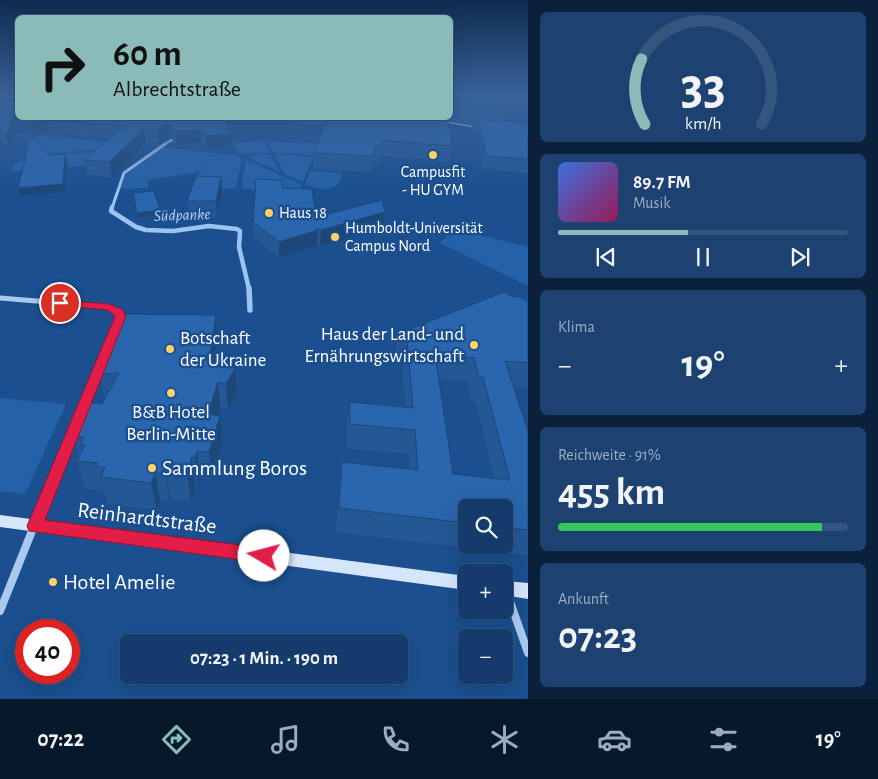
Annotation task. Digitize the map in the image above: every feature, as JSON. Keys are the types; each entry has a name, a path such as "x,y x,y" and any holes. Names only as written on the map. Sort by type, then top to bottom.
{"street":[{"path":"479,128 490,129"},
{"path":"0,298 109,307 118,311 120,316 0,611"},
{"name":"Reinhardtstraße","path":"0,521 458,582"},
{"path":"513,589 528,591"},
{"path":"513,614 528,653"}],"shaded area":[{"path":"21,133 135,145 43,155 23,136 6,138"},
{"path":"265,141 270,153 238,153 233,143"},
{"path":"268,141 319,144 314,155 273,153"},
{"path":"159,147 232,155 241,158 236,189 207,189 198,179 197,173 211,163 195,173 147,180 149,188 121,189 126,175"},
{"path":"93,152 95,158 91,165 70,167 67,165 67,161 11,172 14,164 33,157"},
{"path":"270,154 280,172 251,159 250,155"},
{"path":"274,154 313,157 303,182 285,174"},
{"path":"246,160 302,185 300,189 243,189 242,182"},
{"path":"310,171 342,173 337,185 321,189 305,184"},
{"path":"455,229 528,247 528,286 440,243"},
{"path":"0,398 66,404 25,494 0,491"}],"building":[{"path":"0,128 9,128 6,135"},
{"path":"122,128 161,128 157,130 144,128 109,162 84,160"},
{"path":"172,128 226,128 230,134 205,136 201,130 173,130"},
{"path":"324,128 449,128 452,146 382,140 381,146 375,146 373,156 314,153"},
{"path":"481,128 528,128 528,159 486,156"},
{"path":"30,137 48,155 65,154 63,184 18,188"},
{"path":"196,176 221,177 216,201 187,201"},
{"path":"256,179 282,180 282,188 312,189 316,217 382,200 385,212 321,230 317,228 318,230 279,242 253,222"},
{"path":"154,191 160,210 137,213 133,193"},
{"path":"504,292 528,302 528,363 505,361 528,431 528,530 513,528 513,499 458,499 458,522 339,508 342,462 418,470 415,430 350,424 350,402 413,408 407,340 398,334","holes":["435,354 474,358 479,377 483,377 510,480 453,474"]},
{"path":"123,314 216,315 209,362 235,368 226,384 218,382 208,414 220,416 209,452 197,451 195,458 192,457 187,474 165,471 165,474 155,473 151,483 101,477 105,467 96,467 98,463 77,461 85,445 80,444 84,437 73,436 91,403 102,404 119,373 100,374"}],"waterway":[{"name":"Südpanke","path":"163,145 179,136"},
{"name":"Südpanke","path":"112,208 124,173 165,144"},
{"name":"Südpanke","path":"112,207 111,211 136,227 146,230 173,231 209,226 237,229 240,231 239,247 249,289"},
{"name":"Südpanke","path":"249,288 250,310"}],"place":[{"name":"Campusfit - HU GYM","path":"433,155"},
{"name":"Haus 18","path":"269,213"},
{"name":"Humboldt-Universität Campus Nord","path":"335,237"},
{"name":"Haus der Land- und Ernährungswirtschaft","path":"474,345"},
{"name":"Botschaft der Ukraine","path":"170,349"},
{"name":"B&B Hotel Berlin-Mitte","path":"171,393"},
{"name":"Sammlung Boros","path":"152,468"},
{"name":"Hotel Amelie","path":"53,582"}],"route":[{"path":"60,303 109,307 118,311 120,316 35,526 264,556"}]}
